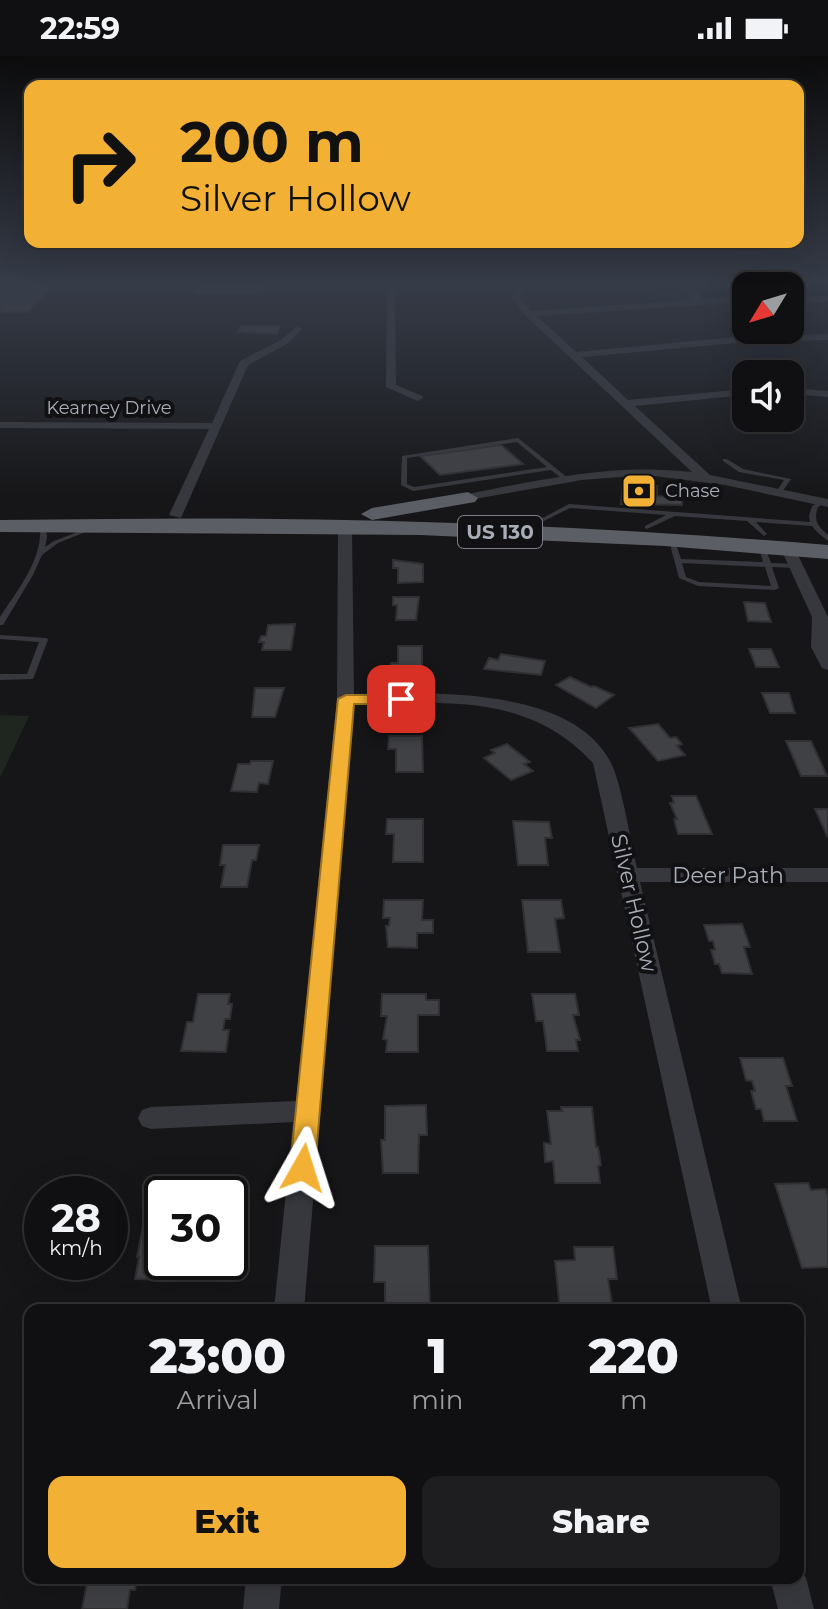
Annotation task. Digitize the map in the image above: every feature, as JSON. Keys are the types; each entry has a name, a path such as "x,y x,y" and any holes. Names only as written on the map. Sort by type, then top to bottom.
{"highway":[{"name":"US 130","path":"0,526 100,526 174,520 366,515 471,508 540,521 647,527 757,554 823,534"},
{"name":"US 130","path":"0,514 345,527 792,557 828,552"}],"street":[{"path":"174,520 244,363 262,353"},
{"path":"391,353 391,387 418,398"},
{"path":"575,355 591,353"},
{"path":"575,355 708,480"},
{"path":"804,392 828,394"},
{"path":"625,404 732,393"},
{"name":"Kearney Drive","path":"0,425 218,426"},
{"path":"471,508 566,479 639,472 708,480 825,503"},
{"path":"290,1304 346,699 345,527"},
{"path":"792,557 820,617 819,647 828,665"},
{"name":"Silver Hollow","path":"346,699 457,699 503,705 549,720 576,736 602,762 726,1304"},
{"name":"Deer Path","path":"628,875 828,875"},
{"path":"151,1118 308,1111"},
{"path":"261,1609 263,1584"},
{"path":"790,1584 796,1609"}],"lane":[{"path":"551,468 413,489 404,485 404,457 518,440 566,479"},
{"path":"725,460 741,471 788,479 778,494"},
{"path":"823,534 811,514 815,506 825,503"},
{"path":"540,521 569,506 678,513 757,554 775,588 683,578 675,551"},
{"path":"647,527 678,513"},
{"path":"42,553 56,542 100,526"},
{"path":"0,623 42,553 46,536 43,527"},
{"path":"675,551 701,565 716,566 757,554"},
{"path":"0,637 44,640 30,677 0,677"}],"shaded area":[{"path":"0,715 29,716 0,778"}],"building":[{"path":"501,445 523,464 440,475 420,456"},
{"name":"Chase","path":"623,483 657,486 657,496 682,498 682,505 621,504"},
{"path":"393,560 423,564 423,582 398,583 398,568 393,568"},
{"path":"393,597 419,597 416,620 396,620 397,605 393,605"},
{"path":"744,602 765,603 771,622 748,621"},
{"path":"295,624 291,650 262,650 264,642 259,642 261,636 266,636 268,625"},
{"path":"398,646 422,646 422,675 391,675 391,663 398,663"},
{"path":"749,649 771,649 779,667 756,667"},
{"path":"501,654 545,661 541,675 484,669 489,658 498,660"},
{"path":"570,677 614,695 596,708 556,685"},
{"path":"255,688 284,688 275,717 252,717"},
{"path":"762,693 789,693 795,713 770,713"},
{"path":"658,724 670,738 676,737 682,744 677,746 685,755 658,761 629,728"},
{"path":"389,736 422,736 423,772 396,772 396,749 388,749"},
{"path":"786,741 811,741 827,776 801,776"},
{"path":"507,744 530,762 524,764 533,771 511,780 484,758 495,753 491,750"},
{"path":"251,761 273,761 268,784 259,783 257,792 231,791 238,764 250,764"},
{"path":"672,796 696,796 712,834 678,834 674,819 677,819 670,803 674,803"},
{"path":"815,809 828,809 828,836 827,836"},
{"path":"387,819 423,819 423,862 393,862 394,834 386,834"},
{"path":"513,821 549,822 552,838 545,838 548,865 518,865"},
{"path":"223,845 259,845 256,860 252,860 247,887 221,887 225,865 220,865"},
{"path":"384,900 423,900 422,920 433,920 433,933 417,933 417,948 388,947 386,926 389,926 390,918 383,918"},
{"path":"522,900 561,900 564,918 555,919 560,952 528,952"},
{"path":"742,924 750,947 744,947 752,974 722,973 719,964 715,964 711,950 715,950 713,941 709,941 704,925"},
{"path":"198,994 230,994 230,1019 225,1019 223,1030 229,1030 226,1052 181,1051 187,1022 193,1022"},
{"path":"382,994 426,994 426,1000 439,1000 439,1015 418,1015 418,1052 386,1052 387,1040 383,1039 387,1016 381,1016"},
{"path":"532,994 575,994 579,1015 573,1015 580,1040 576,1040 578,1051 547,1051 543,1021 536,1021"},
{"path":"740,1058 783,1058 792,1086 786,1086 797,1121 764,1121 761,1109 756,1109 751,1091 755,1091 752,1081 746,1080"},
{"path":"426,1105 427,1135 419,1135 418,1173 383,1173 381,1140 385,1140 385,1106"},
{"path":"561,1107 592,1107 601,1165 598,1166 600,1183 555,1183 553,1161 545,1162 544,1143 551,1144 547,1111 562,1111"},
{"path":"808,1183 811,1190 826,1189 828,1197 828,1267 802,1268 775,1184"},
{"path":"144,1221 144,1279 135,1279"},
{"path":"375,1246 428,1246 430,1304 385,1304 385,1282 374,1282"},
{"path":"574,1247 613,1247 617,1279 608,1279 612,1304 559,1304 555,1261 575,1260"},
{"path":"87,1584 136,1584 135,1590 130,1590 127,1609 82,1609"}],"place":[{"name":"Chase","path":"639,491"}],"route":[{"path":"303,1168 346,699 401,699"}]}
